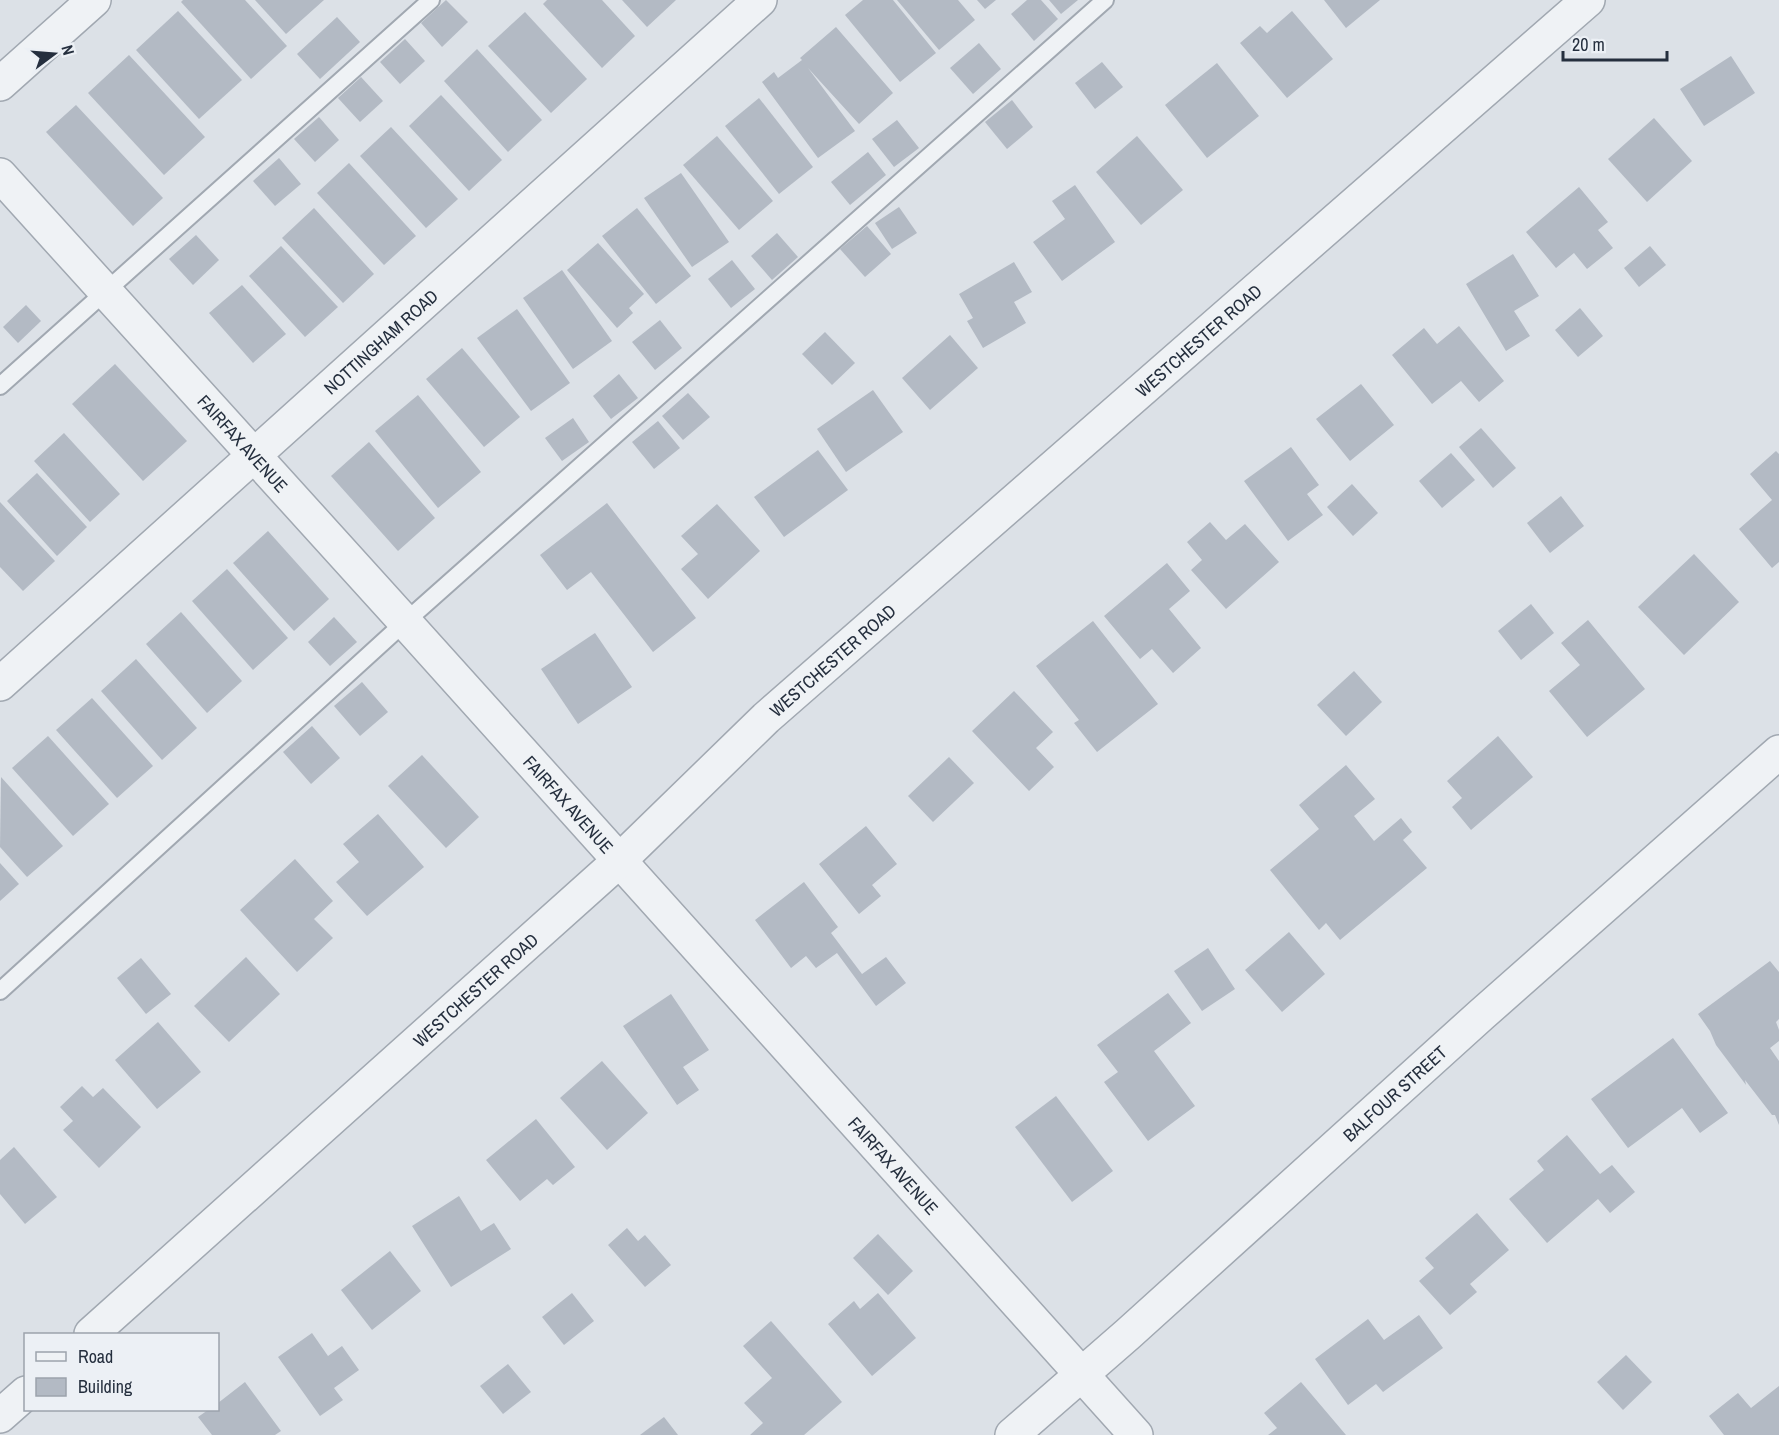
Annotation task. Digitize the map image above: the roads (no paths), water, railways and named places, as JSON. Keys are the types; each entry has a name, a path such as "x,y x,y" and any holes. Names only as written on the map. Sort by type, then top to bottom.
{"street":[{"path":"0,84 94,0"},
{"name":"NOTTINGHAM ROAD","path":"0,684 760,0"},
{"name":"WESTCHESTER ROAD","path":"93,1333 619,861 766,718 1588,0"},
{"name":"FAIRFAX AVENUE","path":"0,175 255,455 1136,1435"},
{"name":"BALFOUR STREET","path":"1012,1435 1128,1334 1480,1015 1779,752"},
{"path":"0,1416 24,1395"}],"lane":[{"path":"0,386 431,0"},
{"path":"0,991 405,622 1105,0"}]}
